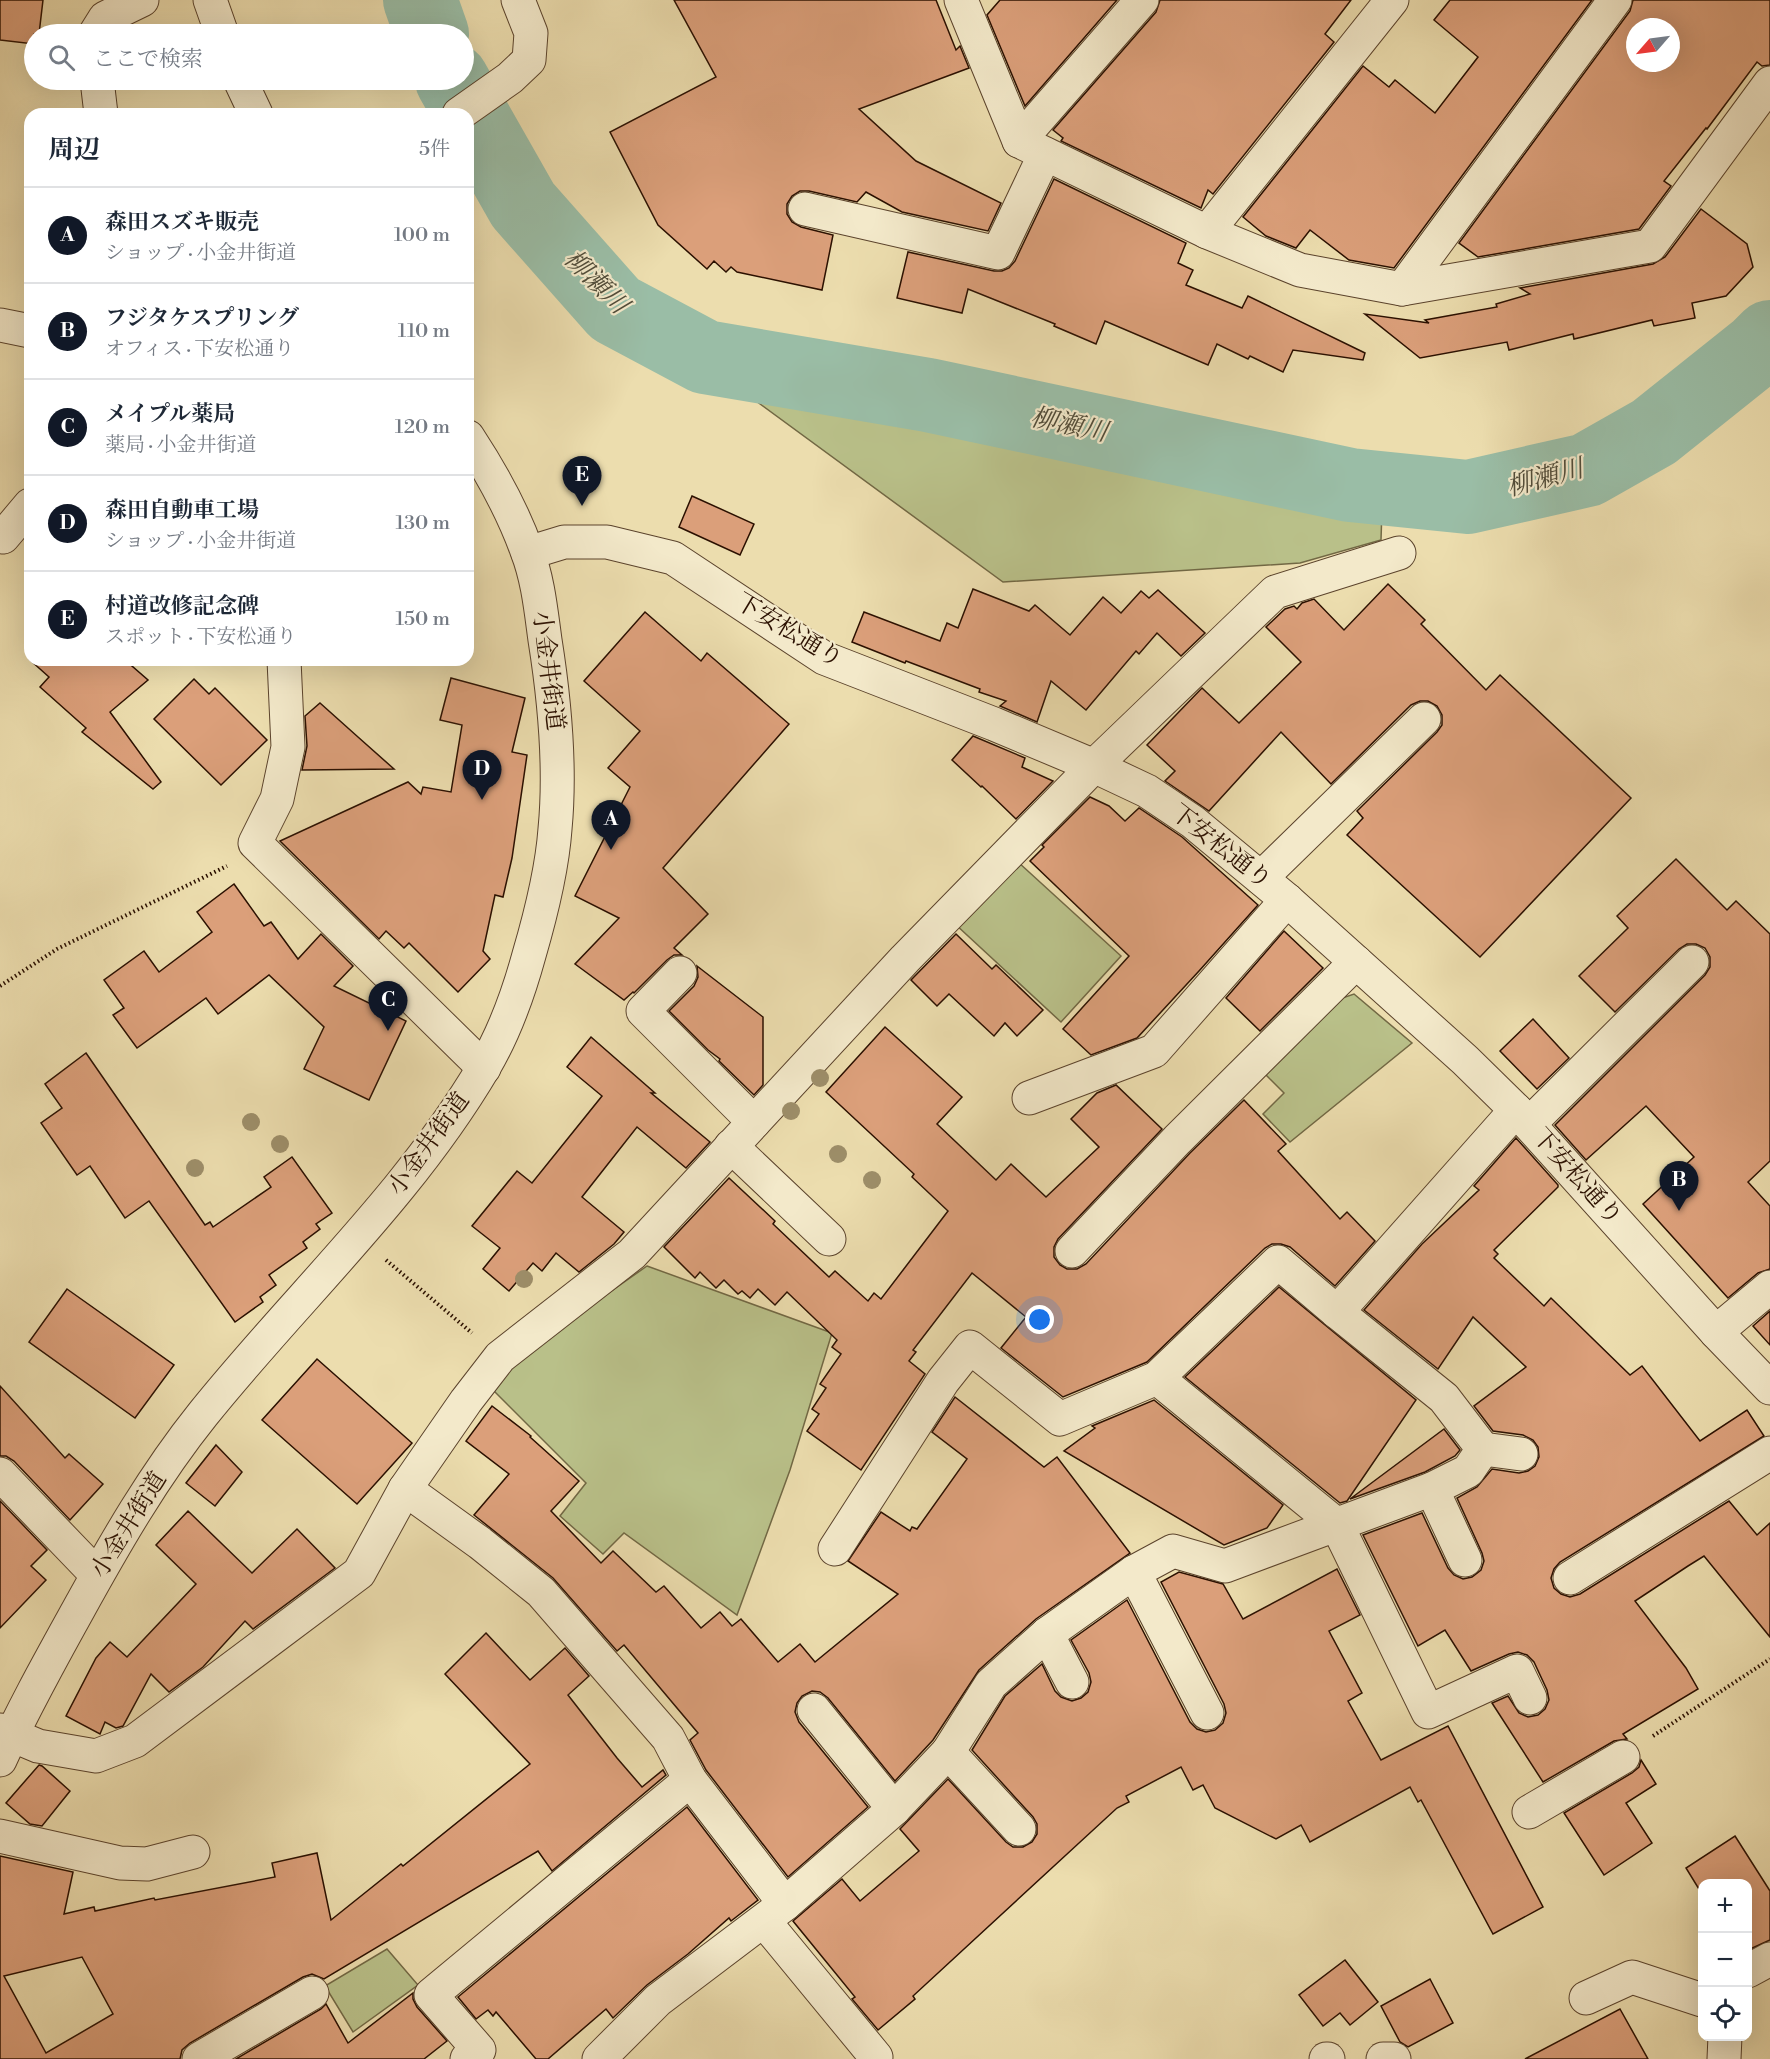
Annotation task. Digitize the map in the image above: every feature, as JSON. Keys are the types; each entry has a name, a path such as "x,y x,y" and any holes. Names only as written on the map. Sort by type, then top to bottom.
{"street":[{"path":"101,24 105,18 142,0"},
{"path":"210,0 218,24"},
{"path":"468,108 510,78 529,60 531,33 518,0"},
{"path":"961,0 1032,147 1207,232 1300,270 1402,289 1650,246 1764,102"},
{"path":"805,209 998,254 1032,147 1142,0"},
{"path":"1207,232 1392,0"},
{"path":"1402,289 1615,0"},
{"path":"98,90 100,108"},
{"path":"245,90 253,108"},
{"path":"0,325 24,330"},
{"name":"小金井街道","path":"4,1742 97,1575 153,1483 203,1414 391,1197 437,1137 484,1068 507,1024 541,914 555,829 557,735 540,609 528,553 504,501 474,448"},
{"path":"3,537 24,512"},
{"name":"下安松通り","path":"528,553 564,542 607,542 673,558 824,658 994,724 1094,766 1147,791 1165,803 1193,822 1287,900 1465,1060 1522,1117 1716,1332 1770,1388"},
{"path":"4,1742 96,1756 135,1741 359,1573 405,1489 500,1357 632,1254 905,959 1094,766 1275,591 1399,553"},
{"path":"284,666 288,747 277,799 255,843 484,1068"},
{"path":"1261,878 1424,719"},
{"path":"1029,1098 1154,1051 1287,900"},
{"path":"1072,1251 1177,1140 1356,962"},
{"path":"1338,1312 1522,1117 1692,962"},
{"path":"680,973 643,1011 754,1122"},
{"path":"731,1146 829,1239"},
{"path":"835,1549 943,1381 970,1347 1060,1419 1157,1378 1278,1262 1444,1398 1484,1449 1521,1454"},
{"path":"1716,1332 1770,1287"},
{"path":"1157,1378 1337,1525 1428,1712 1517,1671 1530,1698"},
{"path":"599,2059 658,2000 774,1913 894,1809 948,1752 991,1684 1047,1634 1134,1572 1173,1551 1225,1566 1432,1489 1468,1471 1484,1449"},
{"path":"1570,1578 1770,1454"},
{"path":"0,1474 97,1575"},
{"path":"405,1489 480,1543 541,1592 668,1738 690,1780 774,1913 876,2057"},
{"path":"1432,1489 1465,1560"},
{"path":"1134,1572 1207,1713"},
{"path":"1047,1634 1072,1682"},
{"path":"814,1710 894,1809"},
{"path":"948,1752 1019,1829"},
{"path":"1529,1812 1623,1756"},
{"path":"478,2056 431,1995 690,1780"},
{"path":"0,1836 120,1863 147,1864 193,1852"},
{"path":"1752,1969 1770,1959"},
{"path":"1586,1998 1632,1977 1698,2000"},
{"path":"199,2059 312,1993"},
{"path":"1724,2059 1725,2041"},
{"path":"1383,2059 1394,2059"}],"path":[{"path":"0,986 57,949 239,860 255,843"},
{"path":"383,1258 500,1357"},
{"path":"1623,1756 1770,1659"}],"green space":[{"path":"741,390 1382,509 1381,540 1300,563 1003,582"},
{"path":"1018,862 1121,956 1061,1022 954,923"},
{"path":"1354,994 1412,1043 1290,1142 1263,1114 1284,1093 1259,1068 1319,1006"},
{"path":"647,1266 832,1333 790,1470 737,1615 624,1533 603,1554 560,1516 586,1483 493,1390 516,1363 570,1320"},
{"path":"387,1949 418,1985 353,2032 325,1986"}],"building":[{"path":"0,0 43,0 40,24 24,24 24,43 0,40"},
{"path":"674,0 936,0 956,50 960,46 969,68 859,109 916,161 1001,203 988,231 902,212 866,192 857,202 800,191 792,196 787,204 787,214 792,222 801,227 833,235 822,290 737,272 731,267 726,272 714,261 707,269 658,225 610,132 716,77"},
{"path":"1000,0 1117,0 1025,106 987,15"},
{"path":"1160,0 1351,0 1325,34 1334,42 1213,194 1208,190 1201,208 1061,141 1063,138 1053,130 1156,12"},
{"path":"1450,0 1592,0 1394,268 1349,260 1310,230 1296,248 1266,236 1243,217 1363,66 1389,87 1395,80 1435,113 1478,57 1434,20"},
{"path":"1633,0 1770,0 1770,65 1762,66 1757,62 1707,129 1664,181 1671,186 1639,229 1478,257 1459,243 1630,11"},
{"path":"1054,179 1186,243 1178,263 1193,270 1186,285 1242,308 1248,296 1365,353 1363,360 1293,350 1283,372 1250,356 1248,359 1217,344 1208,365 1105,321 1096,344 1054,326 1055,324 968,289 962,313 897,298 908,252 994,271 1009,268 1015,261"},
{"path":"1701,209 1747,244 1753,267 1726,296 1692,303 1695,318 1654,326 1652,320 1574,339 1573,334 1509,350 1507,342 1420,358 1365,314 1429,323 1425,320 1497,307 1496,304 1530,294 1520,288 1653,264 1665,257"},
{"path":"692,496 754,524 740,555 679,527"},
{"path":"1388,584 1425,620 1421,624 1486,690 1500,675 1631,798 1480,957 1347,835 1363,818 1357,811 1442,725 1442,715 1437,706 1428,701 1420,701 1411,705 1331,784 1281,732 1209,811 1165,781 1175,771 1147,745 1202,688 1239,723 1301,662 1266,627 1285,609 1294,606 1297,609 1302,603 1314,599 1344,630"},
{"path":"973,589 1029,611 1035,605 1070,635 1103,597 1121,613 1141,591 1149,598 1158,590 1205,633 1181,656 1157,633 1139,654 1136,651 1086,710 1051,681 1037,722 1000,706 1006,701 979,692 980,689 852,642 864,612 940,641 947,623 958,628"},
{"path":"645,612 701,661 707,653 789,724 663,868 708,914 674,948 682,955 674,955 667,960 624,1000 575,964 619,918 575,896 630,787 608,768 640,731 584,681"},
{"path":"37,666 132,666 148,680 110,712 161,782 153,789 82,732 86,728 40,687 49,677"},
{"path":"451,678 525,698 512,752 527,755 512,858 503,897 495,895 483,951 490,959 458,992 409,943 404,948 386,931 379,939 280,841 408,782 421,794 423,787 451,792 462,725 440,720"},
{"path":"194,679 209,694 215,688 267,740 221,785 154,719"},
{"path":"320,703 394,769 302,770 307,746 305,716"},
{"path":"973,736 1025,758 1022,767 1053,781 1016,819 952,760"},
{"path":"1090,797 1109,806 1125,821 1139,808 1182,837 1258,905 1137,1038 1091,1055 1063,1029 1129,956 1030,861 1044,847 1042,845"},
{"path":"1676,859 1727,910 1736,901 1770,934 1770,1161 1748,1182 1770,1206 1770,1269 1758,1273 1728,1298 1643,1204 1694,1157 1646,1106 1586,1160 1555,1125 1705,975 1710,967 1710,957 1705,948 1696,944 1687,944 1679,949 1615,1012 1579,976 1628,928 1617,916"},
{"path":"234,884 264,926 271,922 298,959 321,934 353,966 334,986 406,1021 369,1100 304,1069 324,1027 269,975 218,1014 206,998 137,1048 113,1015 124,1008 104,980 144,951 159,972 212,932 197,912"},
{"path":"1284,931 1323,968 1260,1031 1226,998"},
{"path":"956,934 992,969 996,965 1043,1010 1017,1036 1005,1023 994,1036 949,994 937,1006 911,980"},
{"path":"697,966 763,1017 763,1085 754,1095 669,1011 694,986 698,977"},
{"path":"1533,1019 1569,1058 1537,1089 1500,1051"},
{"path":"885,1027 962,1097 937,1124 996,1180 1011,1164 1046,1197 1099,1147 1071,1119 1097,1093 1116,1085 1162,1129 1058,1239 1054,1247 1054,1257 1060,1265 1067,1269 1077,1269 1086,1264 1190,1153 1244,1100 1286,1144 1278,1151 1340,1219 1347,1212 1375,1241 1335,1286 1290,1247 1272,1244 1265,1248 1147,1362 1063,1397 1001,1348 1026,1317 972,1273 913,1350 916,1352 909,1361 925,1374 861,1470 807,1431 819,1414 812,1409 826,1388 820,1384 841,1354 832,1347 837,1340 787,1292 775,1305 758,1289 750,1298 742,1291 738,1294 724,1280 716,1288 700,1272 695,1278 664,1247 729,1178 775,1221 773,1224 829,1277 835,1271 868,1301 874,1293 881,1299 948,1211 912,1177 914,1174 826,1092"},
{"path":"591,1037 655,1093 651,1093 710,1142 686,1168 637,1127 582,1197 624,1232 614,1244 579,1272 556,1253 542,1271 533,1263 509,1291 483,1269 500,1248 472,1226 517,1171 532,1183 602,1096 567,1067"},
{"path":"86,1053 205,1225 210,1222 213,1227 271,1187 264,1177 292,1157 332,1213 316,1224 320,1229 303,1242 307,1248 269,1275 276,1285 260,1297 263,1302 235,1322 149,1201 125,1218 90,1166 77,1175 41,1123 62,1108 45,1084"},
{"path":"1516,1138 1558,1187 1494,1250 1498,1254 1494,1258 1544,1306 1551,1298 1630,1375 1642,1366 1700,1441 1747,1410 1764,1436 1560,1562 1551,1578 1554,1588 1570,1597 1580,1594 1729,1501 1757,1535 1770,1523 1770,1637 1704,1556 1688,1566 1635,1601 1686,1668 1698,1689 1623,1734 1627,1739 1614,1741 1543,1782 1492,1703 1508,1696 1519,1713 1528,1717 1538,1715 1545,1709 1549,1700 1547,1690 1534,1662 1527,1655 1518,1652 1471,1671 1445,1630 1418,1646 1363,1535 1422,1513 1448,1568 1454,1575 1463,1579 1472,1577 1481,1570 1484,1561 1457,1498 1477,1487 1492,1469 1519,1473 1528,1471 1535,1466 1539,1457 1538,1447 1533,1440 1523,1435 1493,1431 1474,1406 1526,1367 1473,1317 1438,1369 1364,1310 1422,1244 1479,1190 1474,1186"},
{"path":"1279,1287 1416,1400 1347,1501 1340,1503 1185,1377"},
{"path":"67,1289 174,1365 135,1418 29,1342"},
{"path":"1770,1311 1770,1345 1753,1326"},
{"path":"317,1359 412,1443 357,1504 262,1420"},
{"path":"0,1386 65,1458 69,1454 103,1484 70,1520 14,1461 6,1456 0,1456"},
{"path":"955,1397 1044,1467 1057,1457 1130,1553 1036,1619 979,1670 933,1740 895,1781 828,1698 820,1692 812,1691 802,1696 795,1712 799,1722 868,1807 788,1877 706,1770 690,1740 698,1733 624,1645 617,1651 553,1578 474,1515 509,1474 466,1441 492,1406 531,1436 579,1481 551,1511 601,1563 613,1551 656,1592 664,1586 701,1628 720,1612 732,1626 741,1619 778,1662 800,1644 815,1662 898,1594 848,1561 881,1512 910,1531 912,1527 917,1529 967,1459 932,1432"},
{"path":"1154,1400 1283,1505 1267,1528 1224,1545 1064,1451 1095,1428 1092,1426"},
{"path":"1444,1429 1460,1450 1455,1456 1425,1472 1350,1499"},
{"path":"216,1445 242,1472 215,1506 186,1483"},
{"path":"0,1501 47,1550 31,1566 46,1580 0,1628"},
{"path":"188,1511 252,1573 297,1529 335,1568 253,1629 245,1621 203,1667 169,1692 151,1674 123,1726 116,1728 105,1722 100,1734 66,1716 96,1658 110,1642 127,1657 196,1584 156,1545"},
{"path":"1337,1569 1360,1615 1329,1631 1362,1693 1348,1701 1381,1760 1448,1726 1543,1907 1493,1934 1421,1800 1418,1802 1410,1787 1310,1842 1301,1825 1276,1839 1215,1808 1203,1785 1193,1790 1181,1767 1126,1796 1129,1802 1117,1808 913,1996 915,1999 878,2030 852,1999 855,1997 793,1921 842,1879 860,1901 919,1851 900,1829 948,1779 1006,1842 1013,1847 1023,1847 1032,1842 1037,1834 1037,1824 1033,1817 972,1750 1005,1696 1042,1664 1055,1691 1061,1697 1072,1701 1081,1698 1088,1692 1091,1682 1089,1673 1071,1640 1127,1600 1190,1722 1197,1729 1206,1732 1215,1730 1223,1723 1226,1713 1224,1704 1161,1582 1179,1572 1223,1584 1243,1619"},
{"path":"486,1633 530,1680 565,1648 589,1676 568,1695 617,1758 642,1787 663,1770 666,1775 552,1871 538,1851 324,1979 312,1974 303,1977 190,2043 182,2050 180,2059 0,2059 0,1856 73,1872 64,1914 94,1907 95,1911 154,1898 155,1900 275,1877 272,1863 317,1853 331,1920 401,1864 403,1866 530,1764 445,1674","holes":["82,1957 113,2014 46,2053 4,1976"]},
{"path":"1641,1760 1656,1784 1626,1803 1652,1843 1604,1875 1564,1813 1632,1773 1639,1767"},
{"path":"39,1765 70,1791 42,1826 30,1824 6,1803"},
{"path":"687,1807 758,1900 731,1921 729,1918 688,1954 647,1985 613,2018 606,2009 548,2059 536,2059 496,2012 493,2016 488,2010 476,2019 458,1997"},
{"path":"1735,1836 1770,1891 1770,1940 1752,1948 1752,1879 1698,1879 1698,1888 1686,1868"},
{"path":"1345,1960 1378,2002 1350,2025 1340,2013 1323,2026 1299,1995"},
{"path":"1430,1979 1453,2023 1408,2047 1400,2042 1381,2006"},
{"path":"413,1993 417,2007 447,2041 424,2059 236,2059 326,2004 348,2043"},
{"path":"1620,2009 1648,2059 1525,2059"}],"waterway":[{"name":"柳瀬川","path":"420,0 428,24"},
{"name":"柳瀬川","path":"458,90 468,108"},
{"name":"柳瀬川","path":"474,119 523,205 615,309 705,357 928,395 1350,485 1468,497 1587,470 1654,432 1770,337"}],"place":[{"name":"村道改修記念碑","path":"582,506"},
{"name":"森田自動車工場","path":"482,800"},
{"name":"森田スズキ販売","path":"611,850"},
{"name":"メイプル薬局","path":"388,1031"},
{"name":"フジタケスプリング","path":"1679,1211"}]}
